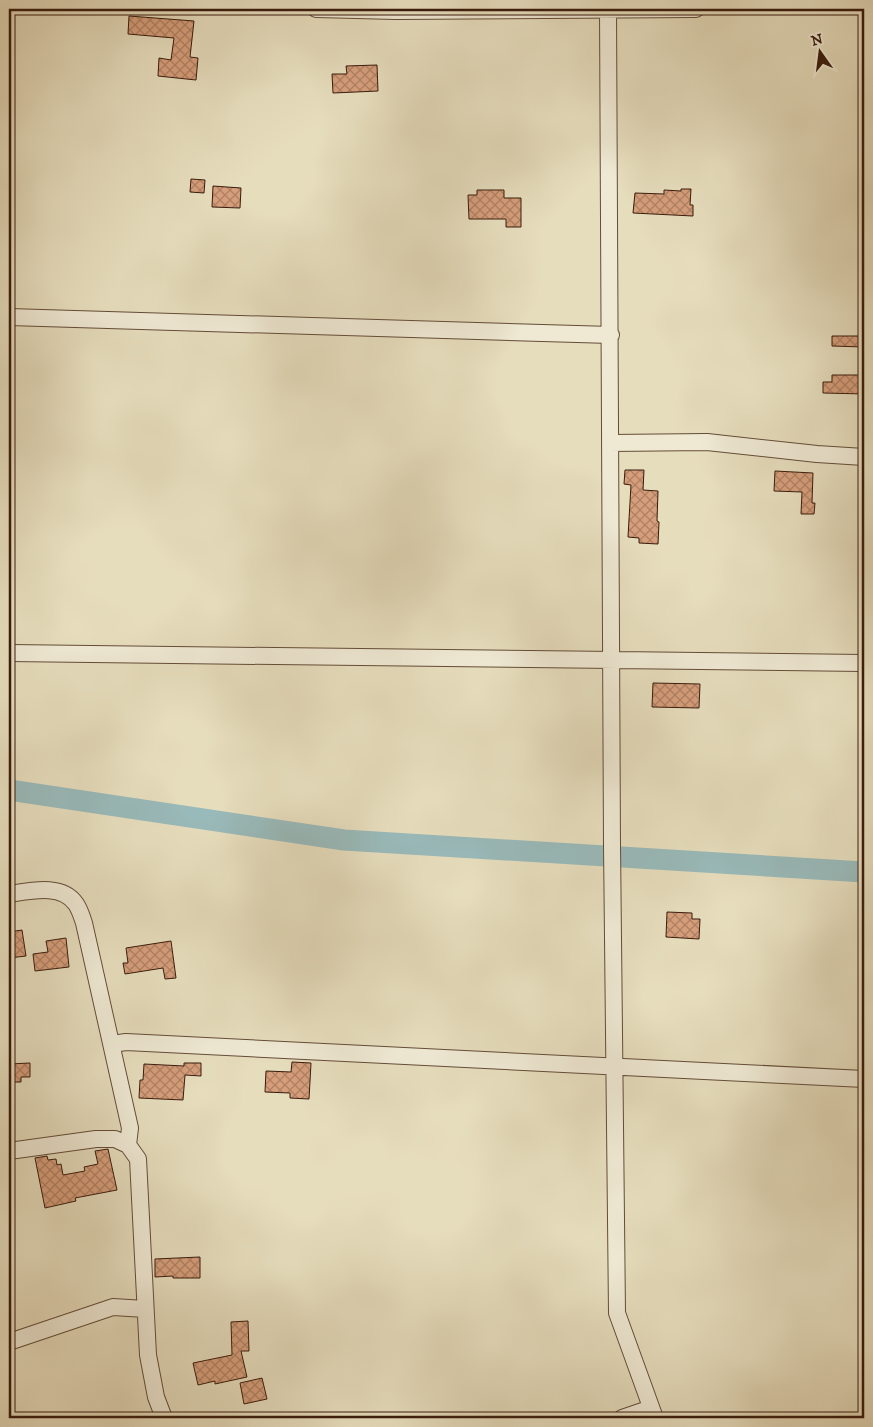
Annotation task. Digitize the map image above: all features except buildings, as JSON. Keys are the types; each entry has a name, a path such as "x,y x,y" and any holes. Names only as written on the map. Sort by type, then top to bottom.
{"street":[{"path":"316,9 396,11 696,9"},
{"path":"608,9 612,845 617,1313 653,1413 622,1418"},
{"path":"9,317 611,335"},
{"path":"610,443 707,442 864,457"},
{"path":"9,653 864,663"},
{"path":"9,894 43,890 62,892 76,903 84,923 112,1044 130,1128 128,1145"},
{"path":"112,1044 126,1042 864,1079"},
{"path":"9,1151 96,1139 115,1139 128,1145 138,1159 148,1355 156,1397 164,1418"},
{"path":"9,1342 113,1307 146,1309"}],"waterway":[{"path":"9,790 344,840 864,872"}]}
